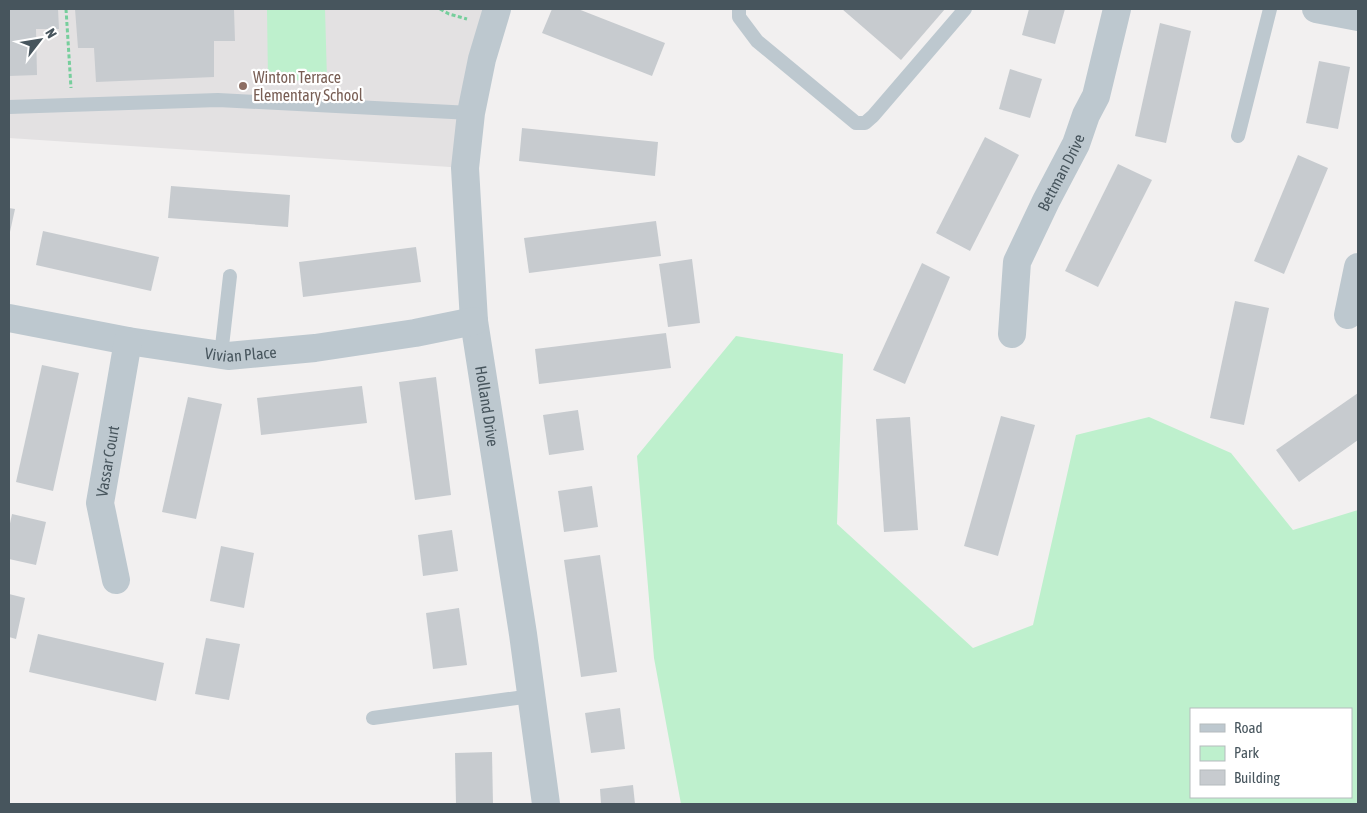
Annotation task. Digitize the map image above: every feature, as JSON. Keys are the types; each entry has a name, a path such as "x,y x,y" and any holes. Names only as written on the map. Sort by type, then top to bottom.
{"street":[{"name":"Holland Drive","path":"497,9 482,59 471,113 465,168 474,321 523,634 546,804"},
{"name":"Bettman Drive","path":"1012,334 1017,262 1046,200 1076,144 1086,115 1096,96 1117,9"},
{"path":"1316,9 1358,17"},
{"path":"1348,316 1358,267"},
{"name":"Vivian Place","path":"9,318 128,341 228,356 315,348 414,333 474,321"},
{"name":"Vassar Court","path":"116,580 100,503 128,341"}],"lane":[{"path":"739,9 739,17 757,41 856,123 865,123 965,9"},
{"path":"1238,136 1270,9"},
{"path":"9,107 218,100 471,113"},
{"path":"221,355 230,276"},
{"path":"373,718 531,696"}],"path":[{"path":"66,9 72,106"}],"shaded area":[{"name":"Winton Terrace Elementary School","path":"9,9 497,9 465,168 9,138"}],"green space":[{"path":"267,9 325,9 327,80 268,81"},
{"path":"736,336 843,354 837,524 973,648 1033,625 1076,435 1149,417 1231,453 1293,530 1358,510 1358,804 681,804 654,658 637,456"}],"building":[{"path":"9,9 58,9 59,29 36,29 37,75 9,76"},
{"name":"Winton Terrace Elementary School","path":"75,9 234,9 235,41 214,41 214,77 96,82 94,48 78,48"},
{"path":"552,9 578,9 665,43 652,76 542,33"},
{"path":"842,9 945,9 901,60"},
{"path":"1029,9 1065,9 1055,44 1022,35"},
{"path":"1160,23 1191,31 1166,143 1135,136"},
{"path":"1319,61 1350,67 1338,129 1306,123"},
{"path":"1010,69 1042,79 1030,118 999,109"},
{"path":"522,128 658,142 655,176 519,161"},
{"path":"985,137 1019,155 970,251 936,233"},
{"path":"1298,155 1328,168 1284,274 1254,261"},
{"path":"1118,164 1152,180 1098,287 1065,271"},
{"path":"171,186 290,195 288,227 168,218"},
{"path":"9,208 15,209 10,232 9,232"},
{"path":"656,221 661,256 529,273 524,238"},
{"path":"43,231 159,257 151,291 36,265"},
{"path":"416,247 421,282 303,297 299,262"},
{"path":"692,259 700,323 668,327 659,264"},
{"path":"922,263 950,277 905,384 873,370"},
{"path":"1235,301 1269,308 1244,425 1210,418"},
{"path":"666,333 671,368 539,384 535,349"},
{"path":"42,365 79,373 53,491 16,482"},
{"path":"436,377 451,495 415,500 399,382"},
{"path":"362,386 367,423 261,435 257,398"},
{"path":"1358,393 1358,440 1299,482 1276,450"},
{"path":"188,397 222,404 196,519 162,512"},
{"path":"578,410 584,450 549,455 543,415"},
{"path":"1001,416 1035,425 998,556 964,546"},
{"path":"910,417 918,530 884,532 876,419"},
{"path":"592,486 598,527 564,532 558,491"},
{"path":"12,514 46,522 36,565 9,559 9,528"},
{"path":"452,530 458,571 423,576 418,535"},
{"path":"221,546 254,553 244,608 210,601"},
{"path":"600,555 617,672 581,677 564,560"},
{"path":"9,594 25,598 16,639 9,637"},
{"path":"459,608 467,665 433,669 426,613"},
{"path":"38,634 164,663 156,701 29,672"},
{"path":"206,638 240,644 229,700 195,694"},
{"path":"620,708 625,749 591,753 585,713"},
{"path":"492,752 493,804 456,804 455,753"},
{"path":"633,785 635,804 601,804 600,789"}],"place":[{"name":"Winton Terrace Elementary School","path":"243,86"}]}
